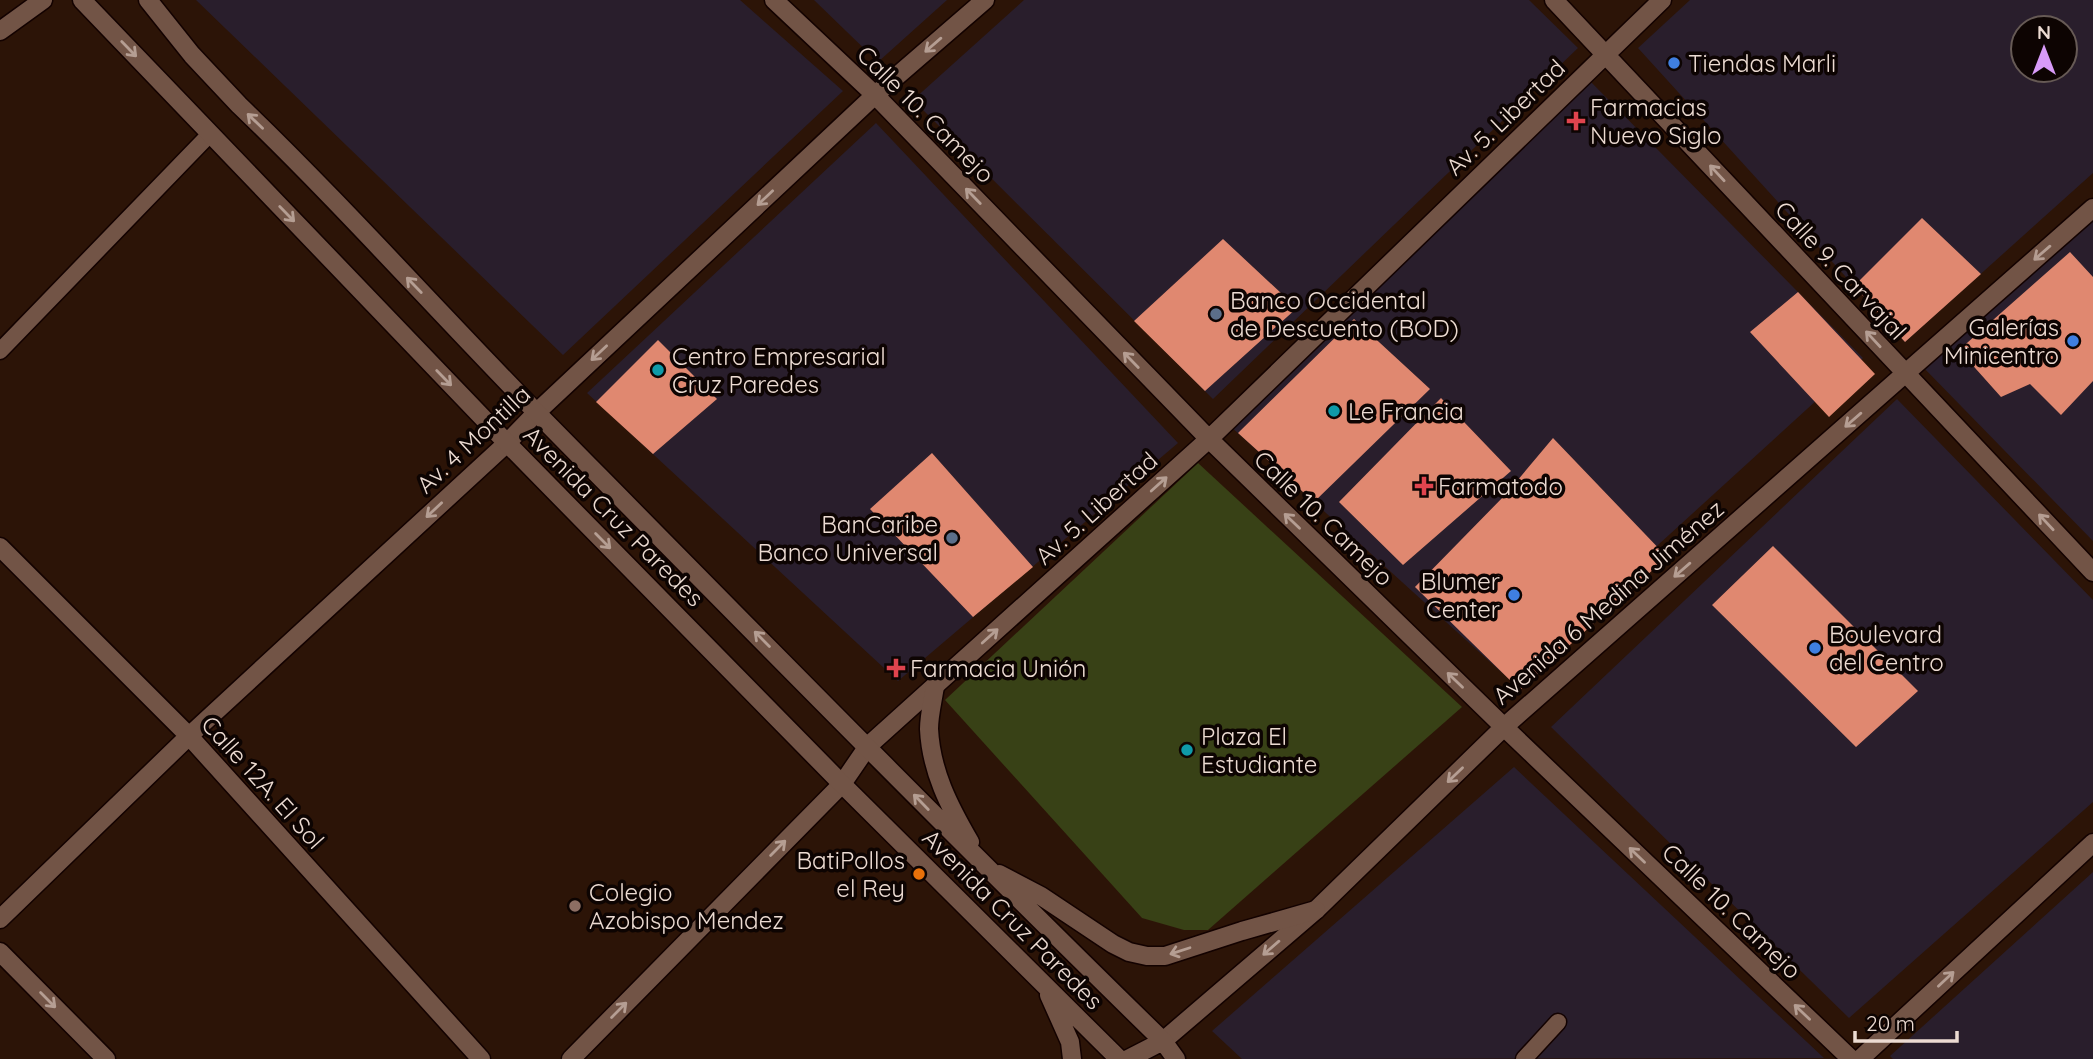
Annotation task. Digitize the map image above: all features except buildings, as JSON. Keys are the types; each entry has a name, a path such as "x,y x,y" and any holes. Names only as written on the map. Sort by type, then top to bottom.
{"street":[{"path":"0,31 43,0"},
{"name":"Avenida Cruz Paredes","path":"82,0 507,443 1119,1059"},
{"name":"Avenida Cruz Paredes","path":"148,0 192,55 230,96 1163,1050 1176,1059"},
{"name":"Calle 10. Camejo","path":"774,0 875,95 1209,439 1504,727 1851,1059"},
{"name":"Av. 4 Montilla","path":"0,919 188,736 507,443 875,95 985,0"},
{"name":"Calle 9. Carvajal","path":"1554,0 2093,572"},
{"name":"Av. 5. Libertad","path":"571,1059 842,783 868,746 1209,439 1662,0"},
{"name":"Avenida 6 Medina Jiménez","path":"1128,1059 1163,1050 1316,910 1504,727 2093,208"},
{"name":"Calle 12A. El Sol","path":"0,547 188,736 481,1059"},
{"path":"935,686 929,727 937,775 952,811 986,868 1041,896 1113,944 1129,952 1165,957 1241,931 1316,910"},
{"path":"1860,1059 2093,843"},
{"path":"0,952 106,1059"},
{"path":"1045,985 1070,1042 1072,1059"}],"lane":[{"path":"0,351 210,134"},
{"path":"1524,1059 1559,1022"}],"shaded area":[{"path":"196,0 740,0 843,91 563,355"},
{"path":"814,0 947,0 878,62"},
{"path":"1024,0 1529,0 1578,48 1213,399 913,100"},
{"path":"1690,0 2093,0 2093,173 1905,342 1638,48"},
{"path":"1590,81 1863,358 1510,680 1229,425"},
{"path":"876,123 1178,443 898,681 587,393"},
{"path":"2093,217 2093,541 1920,364"},
{"path":"1897,399 2093,600 2093,802 1849,1018 1551,727"},
{"path":"1514,767 1824,1058 1242,1059 1212,1031"},
{"path":"2093,872 2093,1059 1893,1059 1890,1056"}],"green space":[{"path":"1198,463 1462,707 1208,930 1184,930 1142,918 945,700"}],"place":[{"name":"Tiendas Marli","path":"1674,63"},
{"name":"Farmacias Nuevo Siglo","path":"1576,121"},
{"name":"Banco Occidental de Descuento (BOD)","path":"1216,314"},
{"name":"Galerías Minicentro","path":"2073,341"},
{"name":"Centro Empresarial Cruz Paredes","path":"658,370"},
{"name":"Le Francia","path":"1334,411"},
{"name":"Farmatodo","path":"1424,486"},
{"name":"BanCaribe Banco Universal","path":"952,538"},
{"name":"Blumer Center","path":"1514,595"},
{"name":"Boulevard del Centro","path":"1815,648"},
{"name":"Farmacia Unión","path":"896,668"},
{"name":"Plaza El Estudiante","path":"1187,750"},
{"name":"BatiPollos el Rey","path":"919,874"},
{"name":"Colegio Azobispo Mendez","path":"575,906"}]}
